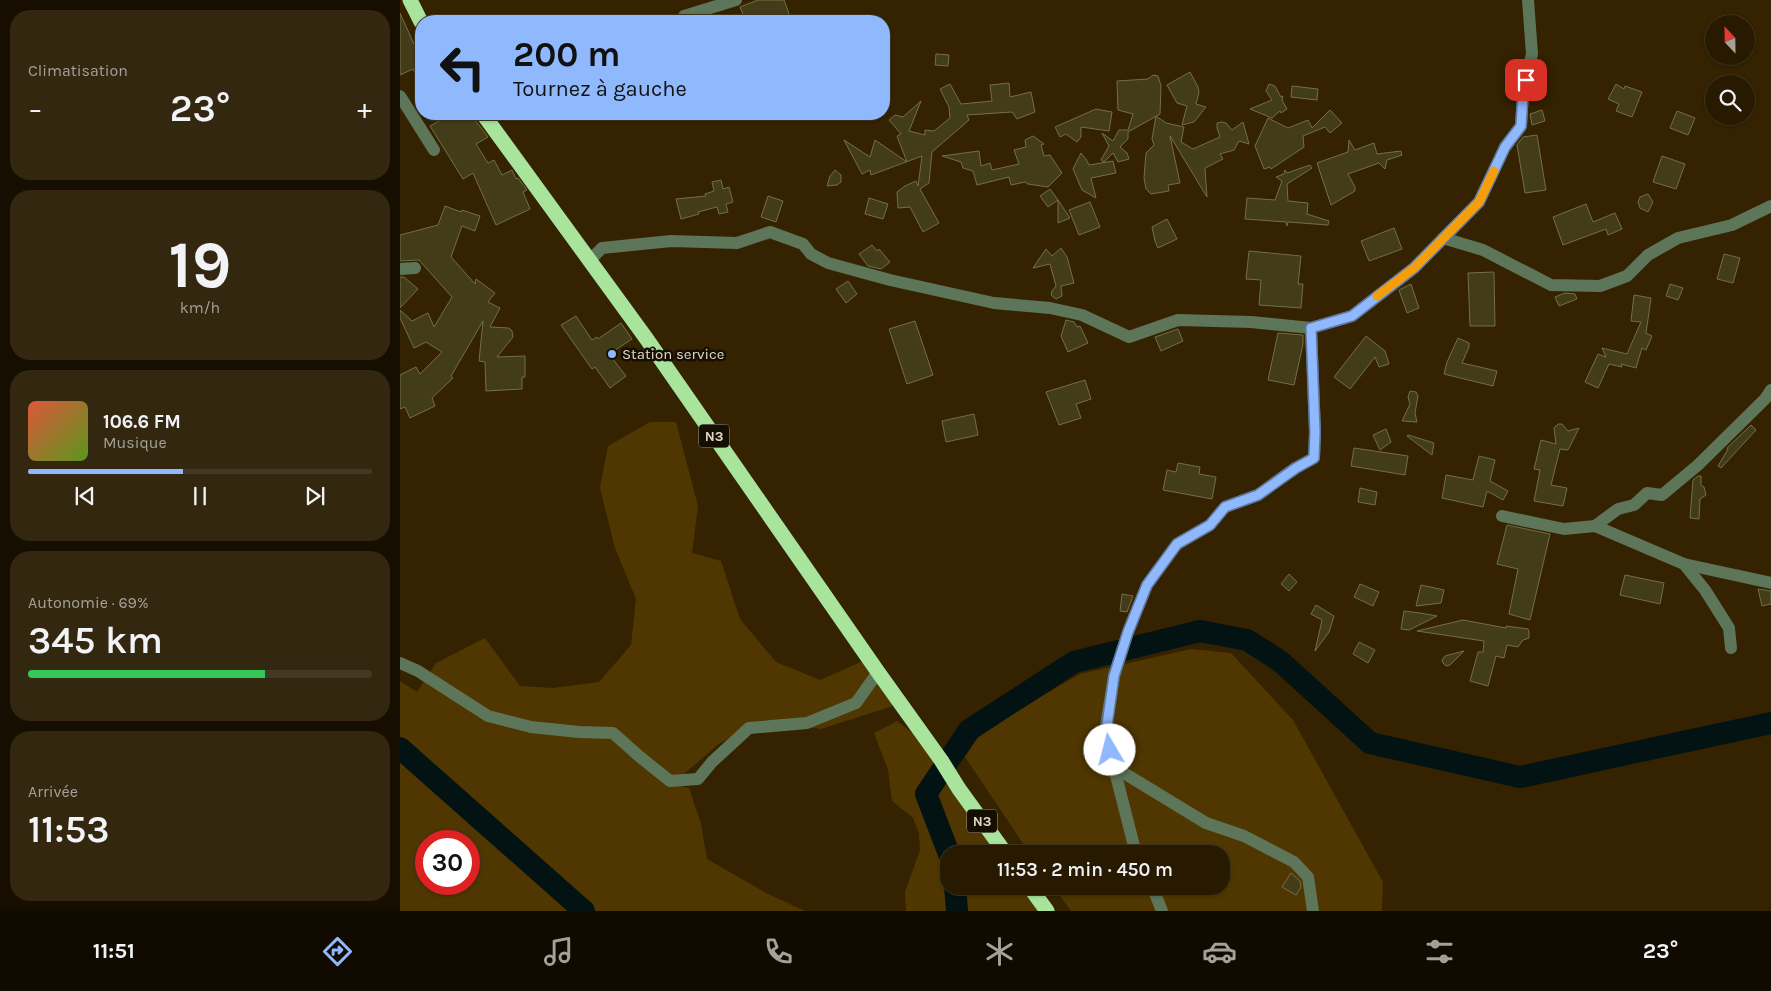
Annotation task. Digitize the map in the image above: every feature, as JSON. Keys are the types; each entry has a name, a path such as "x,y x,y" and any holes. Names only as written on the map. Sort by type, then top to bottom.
{"highway":[{"path":"410,0 418,15"},
{"name":"N3","path":"488,120 646,338 999,845"},
{"path":"1035,895 1047,911"}],"street":[{"path":"687,15 736,0"},
{"path":"589,261 602,248 671,242 737,243 770,232 803,244 811,254 828,263 890,280 994,303 1050,308 1082,316 1128,337 1178,320 1251,322 1311,328 1352,316 1414,268 1479,202 1505,147 1521,126 1523,94 1532,54 1528,0"},
{"path":"400,96 415,120"},
{"path":"415,120 434,150"},
{"path":"1443,238 1483,250 1551,285 1600,286 1628,276 1648,255 1678,238 1732,225 1771,206"},
{"path":"400,269 415,268"},
{"path":"1134,845 1106,732 1114,676 1128,632 1147,585 1177,544 1210,525 1225,507 1258,495 1296,468 1314,458 1315,432 1311,328"},
{"path":"1594,526 1618,509 1634,505 1647,493 1662,495 1698,465 1765,399 1771,390"},
{"path":"1502,516 1564,529 1594,526 1684,564 1771,583"},
{"path":"1684,564 1706,590 1729,628 1731,648"},
{"path":"400,663 418,671 488,716 532,727 579,732 613,733 640,758 670,780 698,779 712,762 749,728 807,723 856,703 878,672"},
{"path":"1114,767 1206,823 1244,836 1294,862 1308,877 1313,911"},
{"path":"1156,895 1162,911"}],"shaded area":[{"path":"650,422 676,422 698,506 692,553 721,561 740,619 776,662 820,680 867,659 896,705 821,729 764,720 720,743 683,775 661,781 689,788 701,824 707,859 766,893 805,911 400,911 400,681 417,692 436,663 485,638 520,686 553,688 599,682 631,645 636,599 615,548 600,488 608,446"},
{"path":"1191,649 1231,653 1293,720 1383,882 1382,911 1071,911 1059,895 1230,895 1230,845 1024,845 965,757 983,730 1080,674"},
{"path":"897,721 942,755 999,845 940,845 940,895 1031,895 1041,911 906,911 905,892 920,850 919,833 913,818 892,801 888,770 874,733"}],"building":[{"path":"758,0 784,0 789,14 743,15 740,7"},
{"path":"400,13 415,44 415,74 413,69 400,75"},
{"path":"936,54 949,55 948,66 935,65"},
{"path":"1190,72 1198,87 1199,93 1196,104 1206,107 1194,122 1182,125 1187,106 1177,103 1167,85"},
{"path":"1153,75 1158,76 1161,86 1160,114 1128,132 1128,139 1120,147 1127,153 1129,159 1118,162 1113,153 1104,162 1101,160 1109,146 1102,133 1113,141 1119,130 1128,130 1133,114 1118,110 1117,81 1148,79"},
{"path":"1009,83 1010,97 1031,92 1035,112 1017,119 1012,112 967,115 969,120 932,152 929,183 920,189 939,223 923,232 910,207 898,208 897,192 916,181 918,186 922,156 907,162 897,136 901,134 889,120 895,115 903,117 921,101 909,131 925,135 925,130 934,131 950,118 949,107 940,89 950,84 961,104 992,101 990,85"},
{"path":"1269,84 1275,86 1281,97 1283,96 1282,100 1287,109 1281,113 1280,111 1272,118 1250,109 1272,100 1266,91"},
{"path":"1616,84 1624,89 1625,86 1642,92 1632,117 1616,111 1619,104 1608,99"},
{"path":"1292,86 1318,89 1317,100 1291,97"},
{"path":"1096,109 1112,112 1109,131 1081,127 1081,137 1077,142 1066,134 1060,137 1055,127"},
{"path":"1330,110 1342,123 1330,133 1325,127 1303,136 1304,147 1271,169 1270,167 1264,169 1255,146 1268,118 1288,128 1308,120 1312,128"},
{"path":"1542,110 1545,121 1532,125 1530,114"},
{"path":"1677,111 1695,118 1688,135 1670,128"},
{"path":"1156,116 1166,123 1184,127 1181,142 1193,149 1220,137 1217,123 1222,122 1226,123 1232,130 1243,122 1249,144 1239,141 1234,150 1220,154 1223,159 1205,168 1207,197 1170,136 1180,183 1168,185 1169,191 1151,194 1146,189 1144,178 1146,153 1154,145 1152,139"},
{"path":"440,120 475,120 488,137 476,144 488,163 494,160 502,175 512,170 516,179 518,178 527,190 523,192 530,209 496,225 473,173 463,179 430,126"},
{"path":"1537,135 1546,190 1525,193 1517,145 1523,137"},
{"path":"1033,136 1044,144 1041,145 1044,156 1050,155 1062,173 1048,187 1025,182 1011,185 1009,177 977,185 973,171 963,168 961,162 942,156 979,151 981,166 990,163 992,170 1019,164 1014,150 1026,147 1025,140"},
{"path":"844,140 870,157 875,140 907,162 871,175 870,170 862,174"},
{"path":"1349,140 1355,150 1374,143 1377,154 1401,151 1402,155 1387,160 1385,169 1379,163 1348,174 1355,187 1355,191 1331,205 1317,163 1348,152"},
{"path":"1081,153 1089,165 1113,161 1116,173 1091,178 1096,198 1082,190 1073,169"},
{"path":"1662,156 1685,164 1676,189 1653,182"},
{"path":"1310,165 1312,168 1287,184 1288,201 1308,203 1307,214 1329,221 1328,225 1288,222 1287,226 1286,222 1245,219 1247,198 1275,200 1282,181 1276,177 1284,174 1285,170 1287,173"},
{"path":"835,170 841,175 841,182 837,185 827,186 830,176"},
{"path":"721,180 723,189 729,187 733,202 726,204 728,212 719,214 717,207 681,219 676,199 706,196 705,194 714,191 712,182"},
{"path":"1050,189 1058,200 1048,207 1040,196"},
{"path":"1648,194 1653,202 1648,212 1640,208 1638,202 1640,197"},
{"path":"768,196 783,201 776,222 761,217"},
{"path":"869,198 888,204 883,219 865,214"},
{"path":"1058,200 1070,218 1058,223"},
{"path":"1090,202 1100,227 1079,235 1069,210"},
{"path":"1586,204 1593,222 1615,213 1622,229 1608,235 1606,229 1563,245 1553,217"},
{"path":"445,206 480,216 475,231 462,226 451,257 475,284 476,279 495,293 488,302 500,308 490,327 509,328 512,331 513,337 497,357 525,356 525,377 522,377 522,389 486,391 485,362 479,361 483,321 451,376 453,378 432,398 435,406 410,418 405,407 400,409 400,375 416,367 420,374 442,352 426,342 414,348 400,318 400,310 412,321 428,313 434,327 452,297 419,260 400,261 400,235 438,225"},
{"path":"1167,219 1177,239 1158,248 1152,227"},
{"path":"1394,228 1402,249 1369,261 1361,241"},
{"path":"872,245 877,251 879,249 890,262 881,269 868,266 859,254"},
{"path":"1061,248 1067,257 1074,283 1061,286 1062,296 1056,299 1051,295 1056,286 1050,264 1033,268 1046,249 1052,256"},
{"path":"1249,251 1301,256 1298,284 1303,284 1301,308 1259,305 1261,280 1246,279"},
{"path":"1724,254 1740,258 1733,283 1717,279"},
{"path":"1494,272 1495,326 1470,326 1468,273"},
{"path":"400,277 404,277 418,289 400,308"},
{"path":"848,281 857,294 846,303 836,289"},
{"path":"1411,284 1419,308 1407,313 1399,290"},
{"path":"1670,284 1683,288 1678,300 1666,296"},
{"path":"1565,293 1575,294 1577,299 1559,306 1555,297"},
{"path":"1634,295 1651,298 1646,333 1652,336 1646,350 1642,348 1636,368 1621,364 1622,367 1609,364 1598,388 1585,382 1598,354 1606,357 1602,348 1627,354 1641,322 1631,321"},
{"path":"576,316 592,340 597,337 598,339 621,323 632,339 609,354 626,376 610,388 595,367 592,369 561,325"},
{"path":"1066,320 1074,322 1077,327 1080,326 1088,343 1068,352 1061,336"},
{"path":"915,321 933,375 907,384 889,329"},
{"path":"1178,329 1183,341 1161,351 1155,337"},
{"path":"1278,333 1303,335 1303,344 1294,385 1268,380"},
{"path":"1366,336 1385,351 1389,364 1379,367 1375,357 1350,389 1334,377"},
{"path":"1458,338 1469,343 1462,363 1497,371 1493,386 1444,374 1447,362"},
{"path":"1085,380 1091,399 1076,404 1081,418 1059,425 1046,392"},
{"path":"1410,391 1416,392 1418,396 1415,413 1417,422 1402,421 1410,404 1408,397"},
{"path":"974,414 978,435 946,442 942,421"},
{"path":"1558,424 1562,424 1568,431 1579,428 1568,450 1560,449 1551,485 1567,488 1563,506 1534,501 1540,470 1534,469 1541,440 1556,444 1554,428"},
{"path":"1751,425 1756,430 1721,468 1718,466 1727,448"},
{"path":"1386,429 1391,442 1380,450 1373,435"},
{"path":"1407,436 1434,443 1432,455"},
{"path":"1354,448 1408,456 1405,475 1351,466"},
{"path":"1479,456 1495,460 1490,481 1508,491 1503,500 1487,491 1483,507 1442,498 1446,475 1473,480"},
{"path":"1178,463 1200,467 1199,474 1216,477 1212,499 1163,490 1167,470 1176,472"},
{"path":"1701,476 1701,485 1704,487 1706,495 1700,499 1699,519 1690,518 1693,480"},
{"path":"1360,488 1377,492 1375,505 1358,502"},
{"path":"1507,525 1550,534 1530,620 1509,614 1518,569 1497,564"},
{"path":"1289,574 1297,582 1289,591 1281,584"},
{"path":"1625,575 1664,583 1660,604 1620,595"},
{"path":"1360,584 1379,592 1373,606 1354,597"},
{"path":"1421,585 1444,590 1441,603 1416,606"},
{"path":"1758,589 1771,591 1771,604 1762,606"},
{"path":"1122,594 1133,596 1127,612 1120,611"},
{"path":"1316,605 1334,616 1329,632 1315,651 1322,620 1311,614"},
{"path":"1404,611 1437,616 1409,630 1401,629"},
{"path":"1463,620 1506,628 1506,626 1528,629 1529,638 1523,640 1518,647 1507,645 1504,658 1496,656 1488,686 1470,681 1478,652 1483,652 1484,641 1417,631"},
{"path":"1359,642 1375,650 1368,663 1353,654"},
{"path":"1464,651 1450,665 1446,666 1443,663 1442,660 1445,656"},
{"path":"1291,873 1300,881 1301,887 1296,895 1282,887"}],"waterway":[{"path":"946,845 926,794 969,730 1074,662 1200,631 1247,640 1280,661 1370,743 1520,777 1771,723"},
{"path":"400,748 584,911"},
{"path":"956,895 957,911"}],"slow traffic":[{"path":"1377,296 1414,268 1479,202 1494,171"}],"place":[{"name":"Station service","path":"612,354"}],"route":[{"path":"1110,750 1106,732 1114,676 1128,632 1147,585 1177,544 1210,525 1225,507 1258,495 1296,468 1314,458 1315,432 1311,328 1352,316 1414,268 1479,202 1505,147 1521,126 1526,80"}]}
